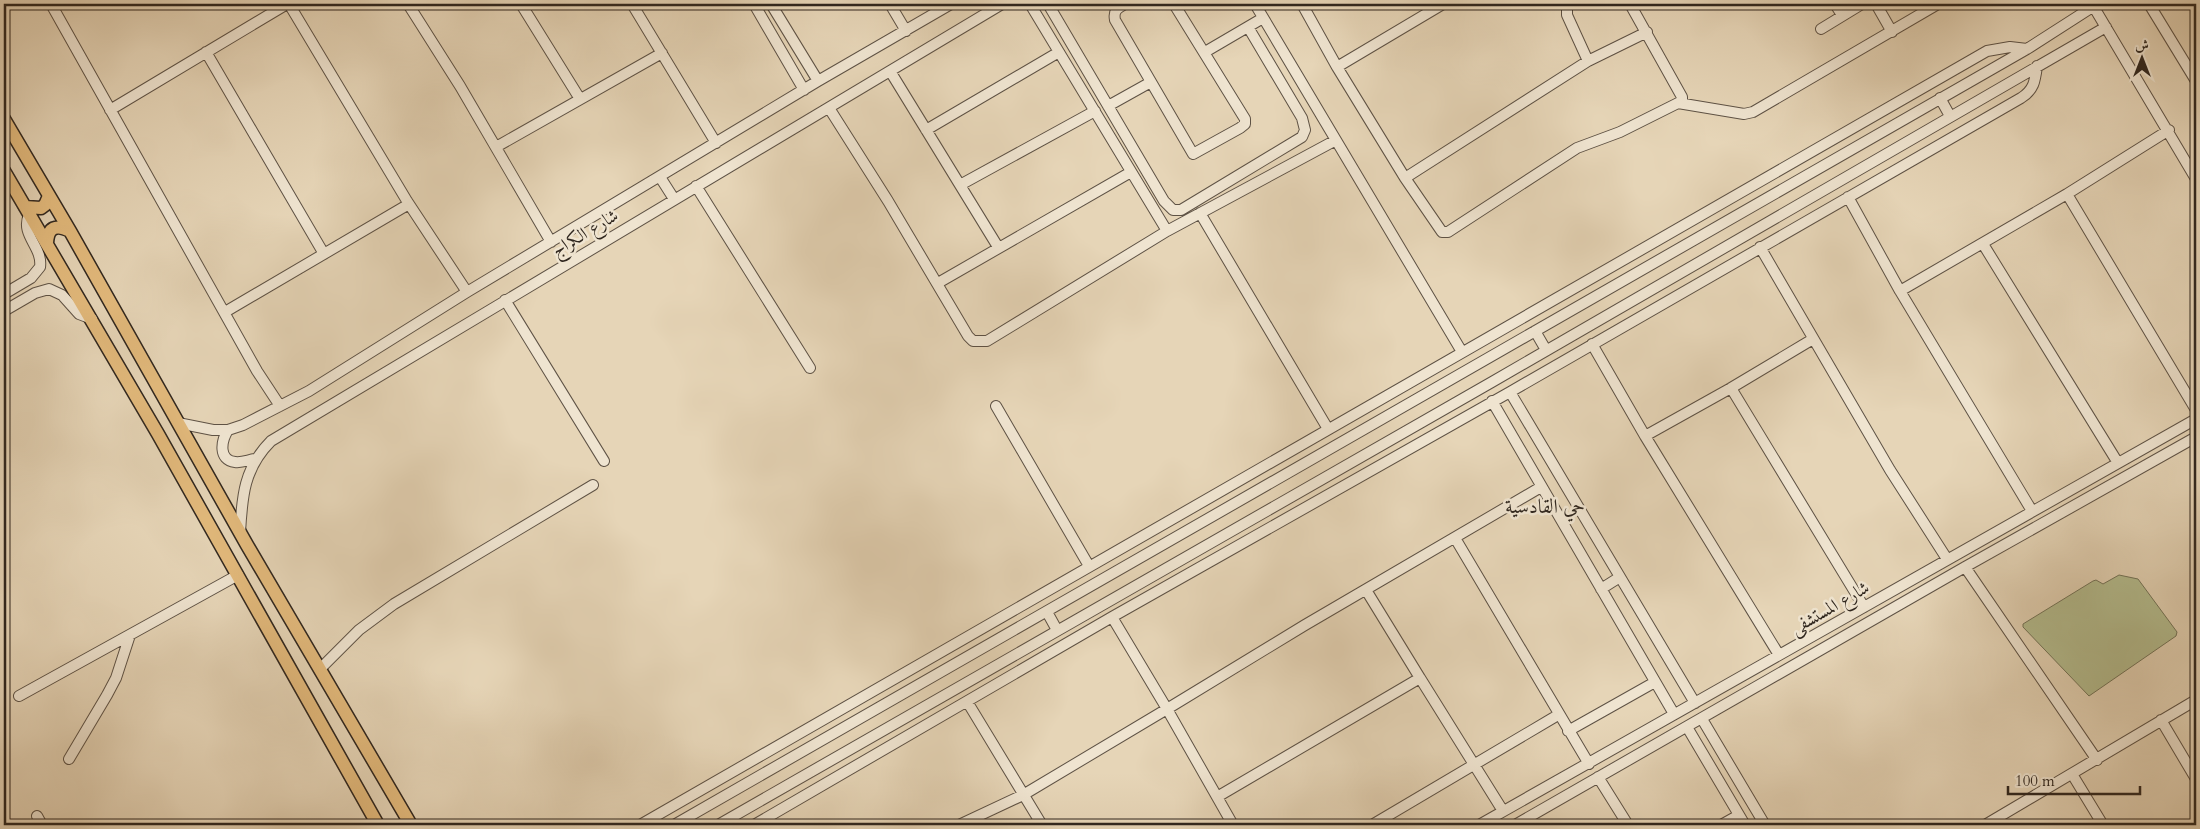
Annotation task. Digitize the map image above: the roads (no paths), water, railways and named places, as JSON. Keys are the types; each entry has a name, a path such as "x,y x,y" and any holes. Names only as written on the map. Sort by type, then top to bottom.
{"main road":[{"path":"4,119 70,231 240,533 411,825"},
{"path":"4,171 238,575 378,825"},
{"path":"27,211 41,208 45,205 49,196"},
{"path":"47,243 48,232 55,227 70,231"}],"street":[{"path":"51,4 257,371 280,406"},
{"path":"110,110 288,4 409,204 467,292"},
{"path":"408,4 496,147 551,242"},
{"path":"521,4 580,99"},
{"path":"632,4 716,143"},
{"path":"754,4 804,90"},
{"path":"771,4 818,81"},
{"path":"890,4 906,31"},
{"path":"178,422 213,430 228,430 243,425 309,391 467,292 818,81 951,4"},
{"name":"شارع الكراج","path":"240,533 242,501 254,459 270,441 1002,4"},
{"path":"1030,4 1167,231"},
{"path":"1048,4 1164,201 1174,210 1181,210 1302,137 1305,130 1302,118 1248,27"},
{"path":"1126,4 1116,10 1115,20 1193,154 1246,124 1243,113 1174,4"},
{"path":"1255,4 1462,352"},
{"path":"1302,4 1337,67 1405,178 1442,232 1448,232 1577,148 1620,132 1682,101 1682,97 1630,4"},
{"path":"1337,67 1443,4"},
{"path":"1567,4 1567,15 1588,61"},
{"path":"1835,4 1842,15"},
{"path":"1821,28 1862,4"},
{"path":"1876,4 1892,32"},
{"path":"1678,103 1744,114 1752,112 1892,32 1922,8 1938,4"},
{"path":"2149,4 2196,81"},
{"path":"674,825 2026,49 2093,5 2196,179"},
{"path":"1205,52 1263,18"},
{"path":"718,825 735,821 902,720 2106,27"},
{"path":"1405,178 1588,61 1646,32"},
{"path":"640,825 1987,51 2010,46 2026,49"},
{"path":"206,52 324,254"},
{"path":"926,130 1059,52"},
{"path":"496,147 662,53"},
{"path":"754,825 1112,617 1510,392 2027,94 2034,85 2037,66"},
{"path":"890,71 998,247"},
{"path":"1108,106 1151,82"},
{"path":"1940,98 1950,116"},
{"path":"828,108 938,284 968,336 973,341 987,341 1167,231 1336,140"},
{"path":"960,185 1095,111"},
{"path":"1900,291 2067,194 2168,130"},
{"path":"938,284 998,247 1131,172"},
{"path":"660,177 674,199"},
{"path":"696,186 810,368"},
{"path":"2067,194 2196,410"},
{"path":"1848,197 1900,291 2032,511"},
{"path":"225,312 409,204"},
{"path":"4,294 31,278 40,267 39,255 27,232 27,211"},
{"path":"1200,213 1328,429"},
{"path":"1696,218 1705,234"},
{"path":"1983,244 2118,463"},
{"path":"1760,247 1890,470 1947,560"},
{"path":"1714,254 1723,269"},
{"path":"4,311 35,294 49,289 62,295 79,314 92,320"},
{"path":"505,300 604,461"},
{"path":"1535,331 1546,350"},
{"path":"1645,436 1813,339"},
{"path":"1592,344 1645,436 1779,655"},
{"path":"1731,388 1864,607"},
{"path":"1510,392 1695,703"},
{"path":"1380,399 1390,414"},
{"path":"1492,401 1674,714"},
{"path":"996,406 1089,566"},
{"name":"شارع المستشفى","path":"1479,825 2196,419"},
{"path":"228,430 224,436 221,448 226,458 235,462 254,459"},
{"name":"شارع المستشفى","path":"1516,825 1965,567 2196,437"},
{"path":"2151,444 2160,458"},
{"path":"1325,478 1333,492"},
{"path":"320,669 359,630 394,604 593,485"},
{"path":"959,825 1023,795 1541,487"},
{"path":"1455,538 1558,715 1589,764"},
{"path":"1965,567 2097,760"},
{"path":"19,696 238,575"},
{"path":"1601,589 1620,578"},
{"path":"1905,584 1913,597"},
{"path":"1366,590 1503,811"},
{"path":"1047,612 1058,630"},
{"path":"1112,617 1233,825"},
{"path":"69,759 108,695 116,678 130,635"},
{"path":"1217,797 1420,678"},
{"path":"1568,731 1656,682"},
{"path":"882,686 891,701"},
{"path":"1990,824 2196,700"},
{"path":"968,702 1042,825"},
{"path":"1372,825 1558,715"},
{"path":"1702,719 1765,825"},
{"path":"902,720 911,734"},
{"path":"2161,720 2196,779"},
{"path":"1686,727 1745,825"},
{"path":"2072,774 2103,825"},
{"path":"1598,777 1628,825"},
{"path":"714,783 722,798"},
{"path":"1722,825 1739,815"}],"district":[{"name":"حي القادسية","path":"1545,506"}]}
